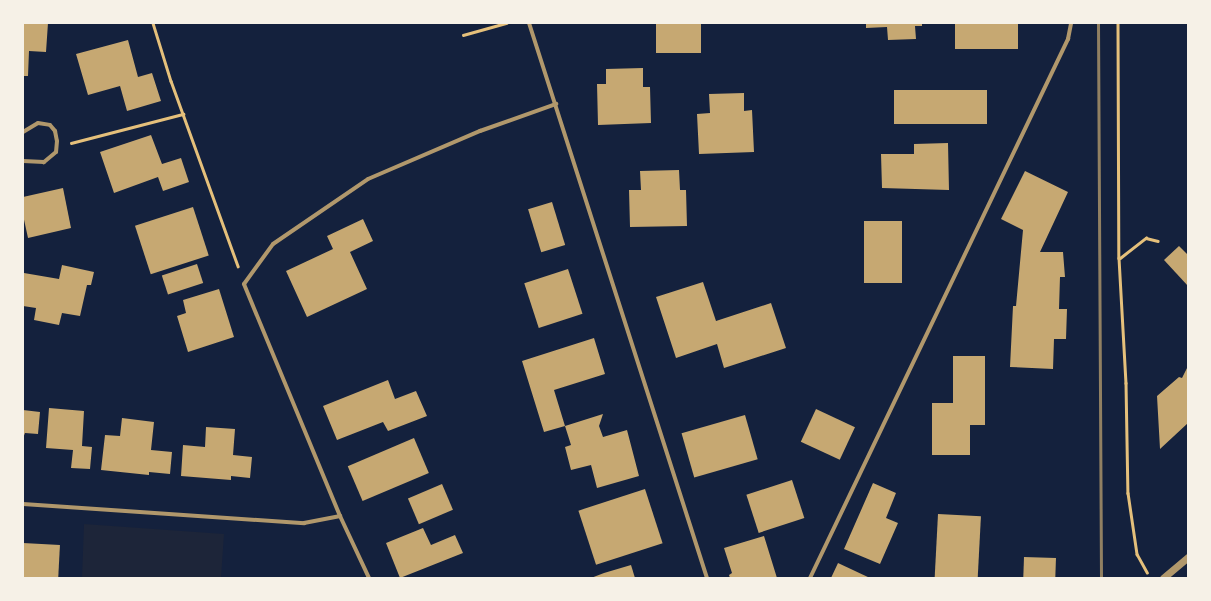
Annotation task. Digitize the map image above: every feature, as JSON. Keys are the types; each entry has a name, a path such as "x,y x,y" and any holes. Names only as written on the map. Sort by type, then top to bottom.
{"street":[{"path":"529,23 556,104 629,340 707,578"},
{"path":"810,578 1068,40 1071,23"},
{"path":"369,578 340,516 244,284 273,244 368,179 480,131 556,104"},
{"path":"23,132 38,123 50,125 55,131 56,147 56,152 44,162 23,161"},
{"path":"23,504 304,523 340,516"},
{"path":"1164,578 1188,557"}],"path":[{"path":"153,23 183,114 244,284"},
{"path":"463,35 506,23"},
{"path":"1118,23 1119,258 1126,383 1128,493 1137,554 1150,578"},
{"path":"56,147 183,114"},
{"path":"1119,258 1146,238 1158,241"}],"shaded area":[{"path":"84,524 224,534 221,578 82,578"}],"building":[{"path":"23,23 48,23 46,52 29,51 28,76 23,76"},
{"path":"656,23 701,23 701,53 656,53"},
{"path":"866,23 922,23 922,26 915,26 916,39 888,40 887,27 866,28"},
{"path":"955,23 1018,23 1018,49 955,49"},
{"path":"128,40 138,77 152,73 161,101 127,111 120,86 88,95 76,54"},
{"path":"643,68 643,87 650,87 651,123 598,125 597,84 606,84 606,69"},
{"path":"894,90 987,90 987,124 894,124"},
{"path":"744,93 744,111 752,110 754,152 699,154 697,114 710,113 709,94"},
{"path":"151,135 162,164 181,158 189,182 163,191 158,177 114,193 100,152"},
{"path":"948,143 949,190 882,188 881,154 914,154 914,144"},
{"path":"679,170 680,190 686,190 687,226 630,227 629,190 641,190 640,171"},
{"path":"1025,171 1068,192 1040,252 1063,252 1065,277 1060,277 1059,309 1067,309 1066,339 1054,339 1053,369 1010,367 1013,306 1016,306 1023,230 1001,219"},
{"path":"63,188 71,228 28,238 23,215 23,197"},
{"path":"552,202 565,245 541,252 528,209"},
{"path":"193,207 209,256 151,274 135,226"},
{"path":"363,219 373,241 350,252 367,289 307,317 286,271 333,249 327,236"},
{"path":"864,221 902,221 902,283 864,283"},
{"path":"1179,246 1188,255 1188,286 1164,260"},
{"path":"197,264 203,283 168,294 162,275"},
{"path":"62,265 94,272 91,285 87,285 80,316 62,313 59,325 34,320 36,308 23,306 24,273 59,279"},
{"path":"568,269 583,314 539,328 524,283"},
{"path":"703,282 716,321 771,303 786,348 724,368 717,344 676,358 656,297"},
{"path":"219,289 234,337 188,352 177,316 186,313 183,300"},
{"path":"594,338 605,374 554,390 565,426 544,432 522,361"},
{"path":"953,356 985,356 985,425 970,425 970,455 932,455 932,403 953,403"},
{"path":"1188,366 1188,423 1160,449 1157,396 1179,377 1182,378"},
{"path":"388,380 395,399 416,391 427,416 388,431 383,422 337,440 323,406"},
{"path":"49,408 84,411 82,446 92,447 90,469 71,468 73,450 46,448"},
{"path":"816,409 855,427 840,460 801,442"},
{"path":"23,410 40,412 38,434 25,433 23,438"},
{"path":"603,414 599,426 603,437 627,430 639,476 597,488 591,465 571,470 565,447 571,445 565,426"},
{"path":"745,415 758,459 694,477 682,433"},
{"path":"122,418 154,422 151,450 172,452 170,474 149,472 149,475 101,470 105,435 120,436"},
{"path":"206,427 235,429 233,455 252,457 250,478 231,476 231,480 181,476 183,445 205,447"},
{"path":"414,438 429,473 363,501 348,466"},
{"path":"792,480 804,518 759,533 746,495"},
{"path":"873,483 896,493 886,518 898,523 880,564 844,549"},
{"path":"442,484 453,510 419,524 408,498"},
{"path":"645,489 663,543 596,565 578,511"},
{"path":"938,514 981,516 978,578 935,578"},
{"path":"423,528 431,545 455,535 463,553 400,578 386,543"},
{"path":"764,536 777,578 730,578 729,575 732,573 724,548"},
{"path":"23,543 60,545 58,578 23,578"},
{"path":"1024,557 1056,558 1055,578 1023,578"},
{"path":"838,563 870,578 831,578"},
{"path":"631,565 635,578 591,578 604,573"}],"railway":[{"path":"1098,23 1101,578"}]}
